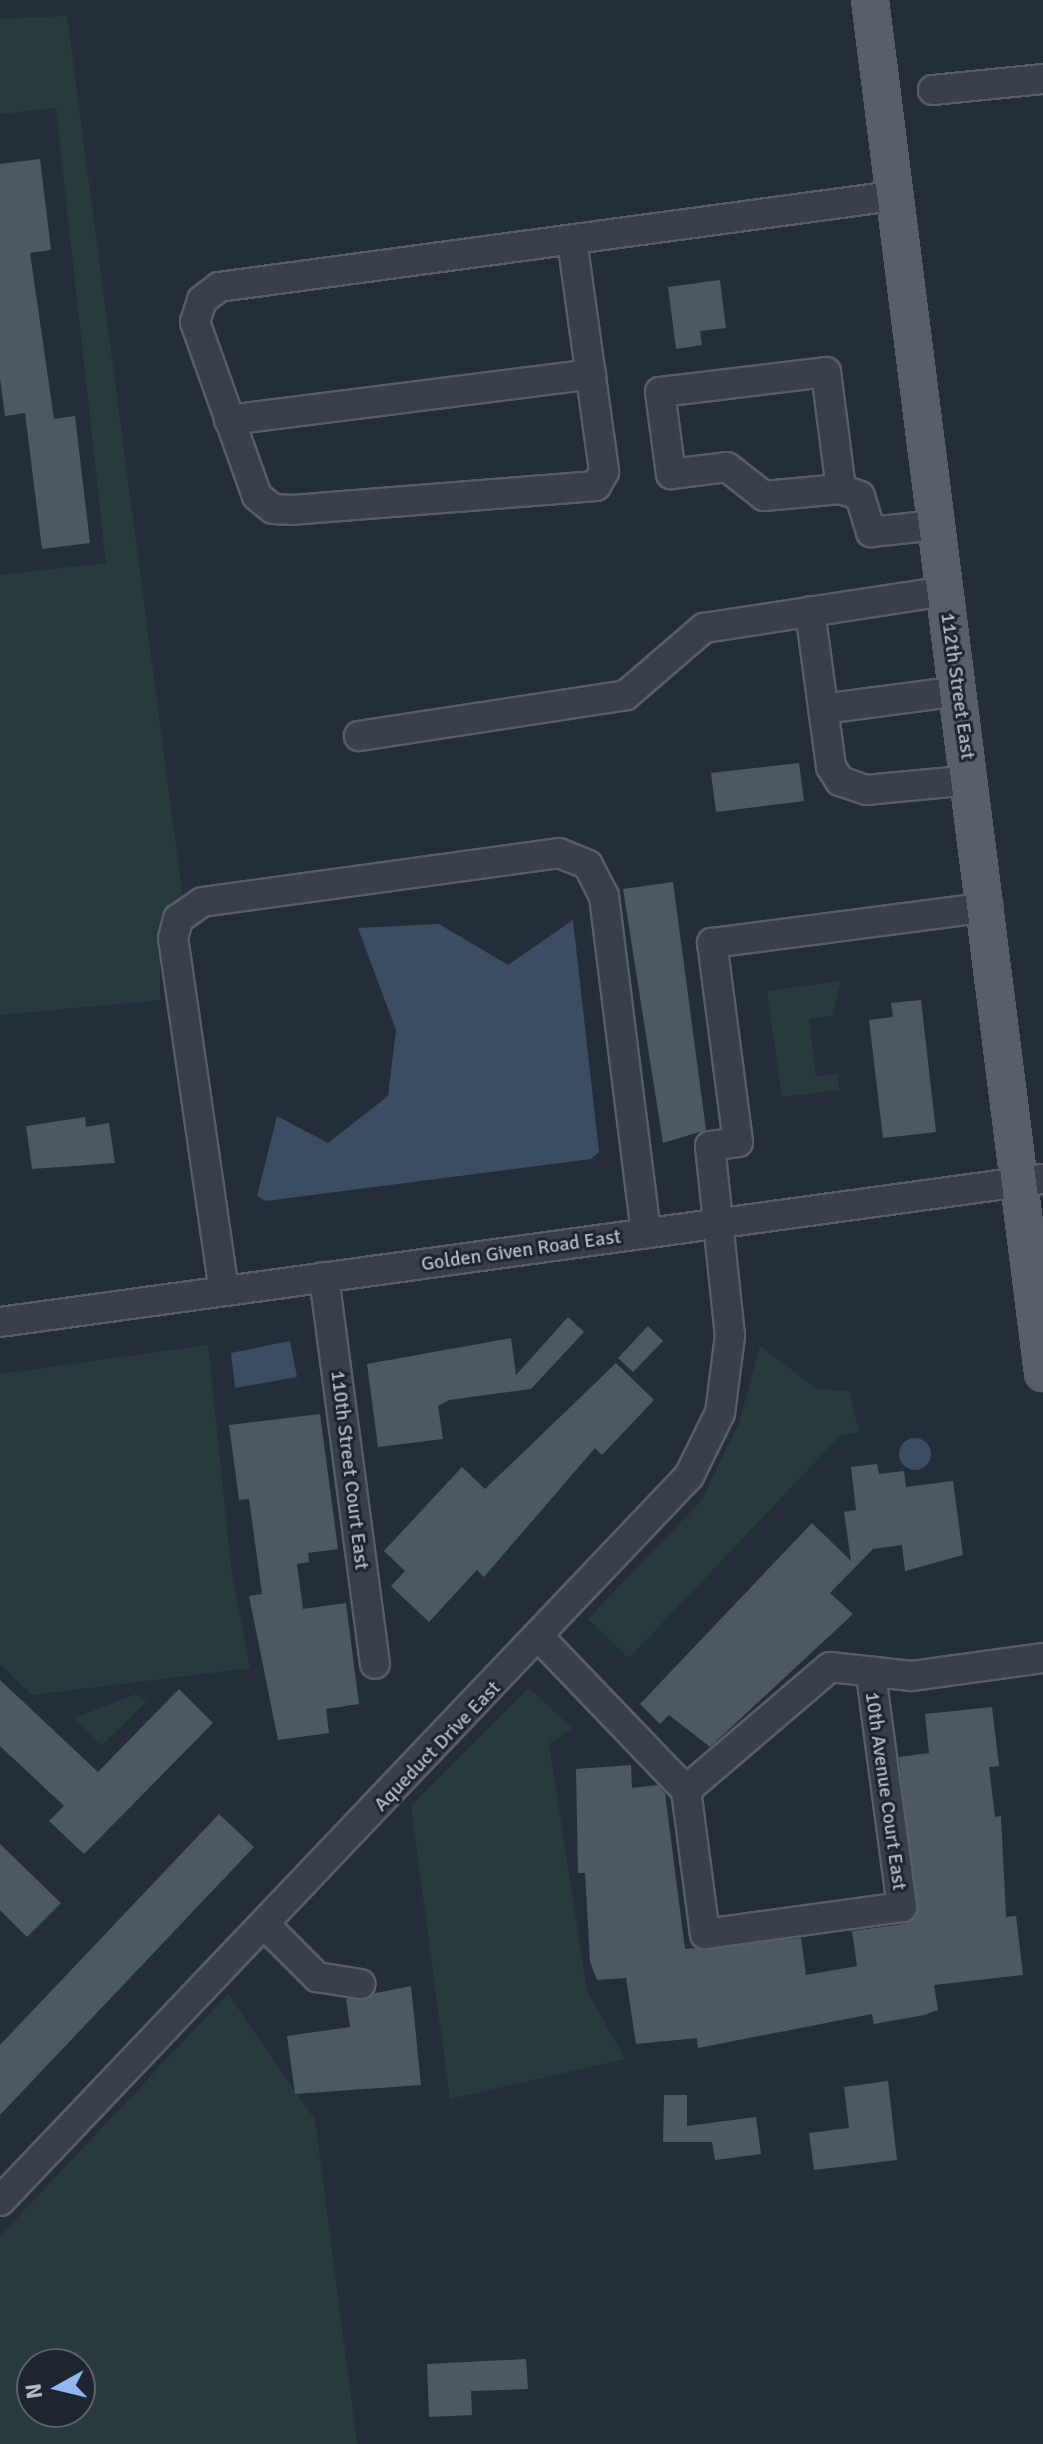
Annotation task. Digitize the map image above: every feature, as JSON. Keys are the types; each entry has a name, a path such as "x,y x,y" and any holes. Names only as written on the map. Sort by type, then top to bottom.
{"main road":[{"name":"112th Street East","path":"870,0 893,196 988,907 1034,1180 1043,1373"}],"street":[{"path":"933,90 1043,79"},
{"path":"572,240 604,472 585,491 273,509 257,496 195,322 202,300 219,287 893,196"},
{"path":"841,489 826,372 660,392 671,474 727,467 764,496 841,489 860,496 871,532 937,525"},
{"path":"229,420 591,374"},
{"path":"359,736 626,695 691,632 945,591"},
{"path":"810,611 831,767 853,788 971,780"},
{"path":"823,709 959,691"},
{"path":"224,1291 173,939 187,908 233,898 559,853 588,865 604,896 646,1233"},
{"name":"Aqueduct Drive East","path":"0,2201 671,1498 714,1426 730,1336 710,1146 738,1142 712,943 988,907"},
{"name":"Golden Given Road East","path":"0,1322 1034,1180"},
{"name":"110th Street Court East","path":"324,1277 375,1664"},
{"path":"540,1638 563,1657 686,1790"},
{"name":"10th Avenue Court East","path":"871,1676 902,1907 705,1934 686,1790 830,1667 871,1676 1043,1658"},
{"path":"265,1925 317,1977 360,1984"}],"green space":[{"path":"67,16 183,900 160,927 160,1000 0,1015 0,575 106,563 56,108 0,114 0,19"},
{"path":"841,981 832,1016 809,1019 816,1076 838,1074 839,1090 782,1097 767,991"},
{"path":"208,1345 232,1575 250,1668 32,1695 0,1664 0,1374"},
{"path":"760,1346 817,1389 849,1391 859,1432 841,1435 629,1658 588,1619 702,1500 739,1423"},
{"path":"529,1688 572,1728 549,1744 587,1991 625,2059 450,2099 411,1806"},
{"path":"136,1694 146,1702 101,1746 74,1718"},
{"path":"228,1994 315,2120 357,2444 0,2444 0,2236"}],"water":[{"path":"573,920 599,1152 591,1159 266,1201 257,1196 277,1116 328,1143 388,1096 396,1030 358,928 439,924 508,965"},
{"path":"290,1341 297,1377 235,1388 231,1353"},
{"path":"915,1438 926,1443 931,1454 926,1465 915,1470 904,1465 899,1454 904,1443"}],"building":[{"path":"40,159 51,250 30,253 54,419 75,416 90,543 42,549 25,413 5,416 0,378 0,164"},
{"path":"720,280 726,328 700,331 702,345 676,349 668,287"},
{"path":"799,763 804,801 716,812 711,773"},
{"path":"673,882 706,1130 663,1143 623,889"},
{"path":"921,1000 936,1132 883,1138 869,1020 893,1017 891,1003"},
{"path":"85,1117 86,1127 109,1123 115,1163 32,1169 26,1126"},
{"path":"568,1317 584,1332 531,1389 449,1400 438,1406 443,1439 378,1447 367,1364 511,1338 516,1375"},
{"path":"648,1326 663,1341 633,1372 618,1358"},
{"path":"616,1363 654,1400 602,1455 595,1448 484,1577 477,1570 429,1622 391,1586 405,1571 384,1551 462,1467 485,1489"},
{"path":"320,1414 338,1549 308,1553 309,1562 297,1564 303,1609 346,1603 359,1704 326,1709 329,1733 278,1740 249,1596 262,1594 249,1499 239,1500 229,1425"},
{"path":"877,1464 879,1474 904,1471 906,1487 953,1481 963,1555 905,1571 902,1545 873,1549 830,1593 853,1614 710,1747 669,1715 660,1724 640,1704 812,1523 851,1561 844,1512 856,1510 851,1467"},
{"path":"0,1680 98,1772 179,1689 213,1723 84,1854 49,1821 64,1806 0,1746"},
{"path":"992,1707 999,1766 989,1767 995,1817 1001,1816 1006,1917 1016,1916 1023,1975 934,1985 938,2010 874,2024 872,2014 698,2048 697,2038 636,2044 626,1978 597,1980 590,1962 585,1873 578,1873 576,1769 631,1765 632,1788 658,1785 665,1793 685,1949 801,1938 806,1975 857,1966 852,1931 904,1924 917,1914 899,1757 929,1753 925,1714"},
{"path":"219,1814 254,1847 0,2115 0,2045"},
{"path":"0,1844 61,1903 27,1937 0,1910"},
{"path":"411,1986 421,2085 295,2094 287,2036 350,2027 346,1999"},
{"path":"888,2081 897,2160 814,2170 809,2133 849,2128 844,2087"},
{"path":"664,2095 687,2095 687,2126 756,2117 761,2154 715,2160 712,2142 663,2142"},
{"path":"526,2359 528,2389 471,2391 472,2415 429,2417 427,2364"}]}
